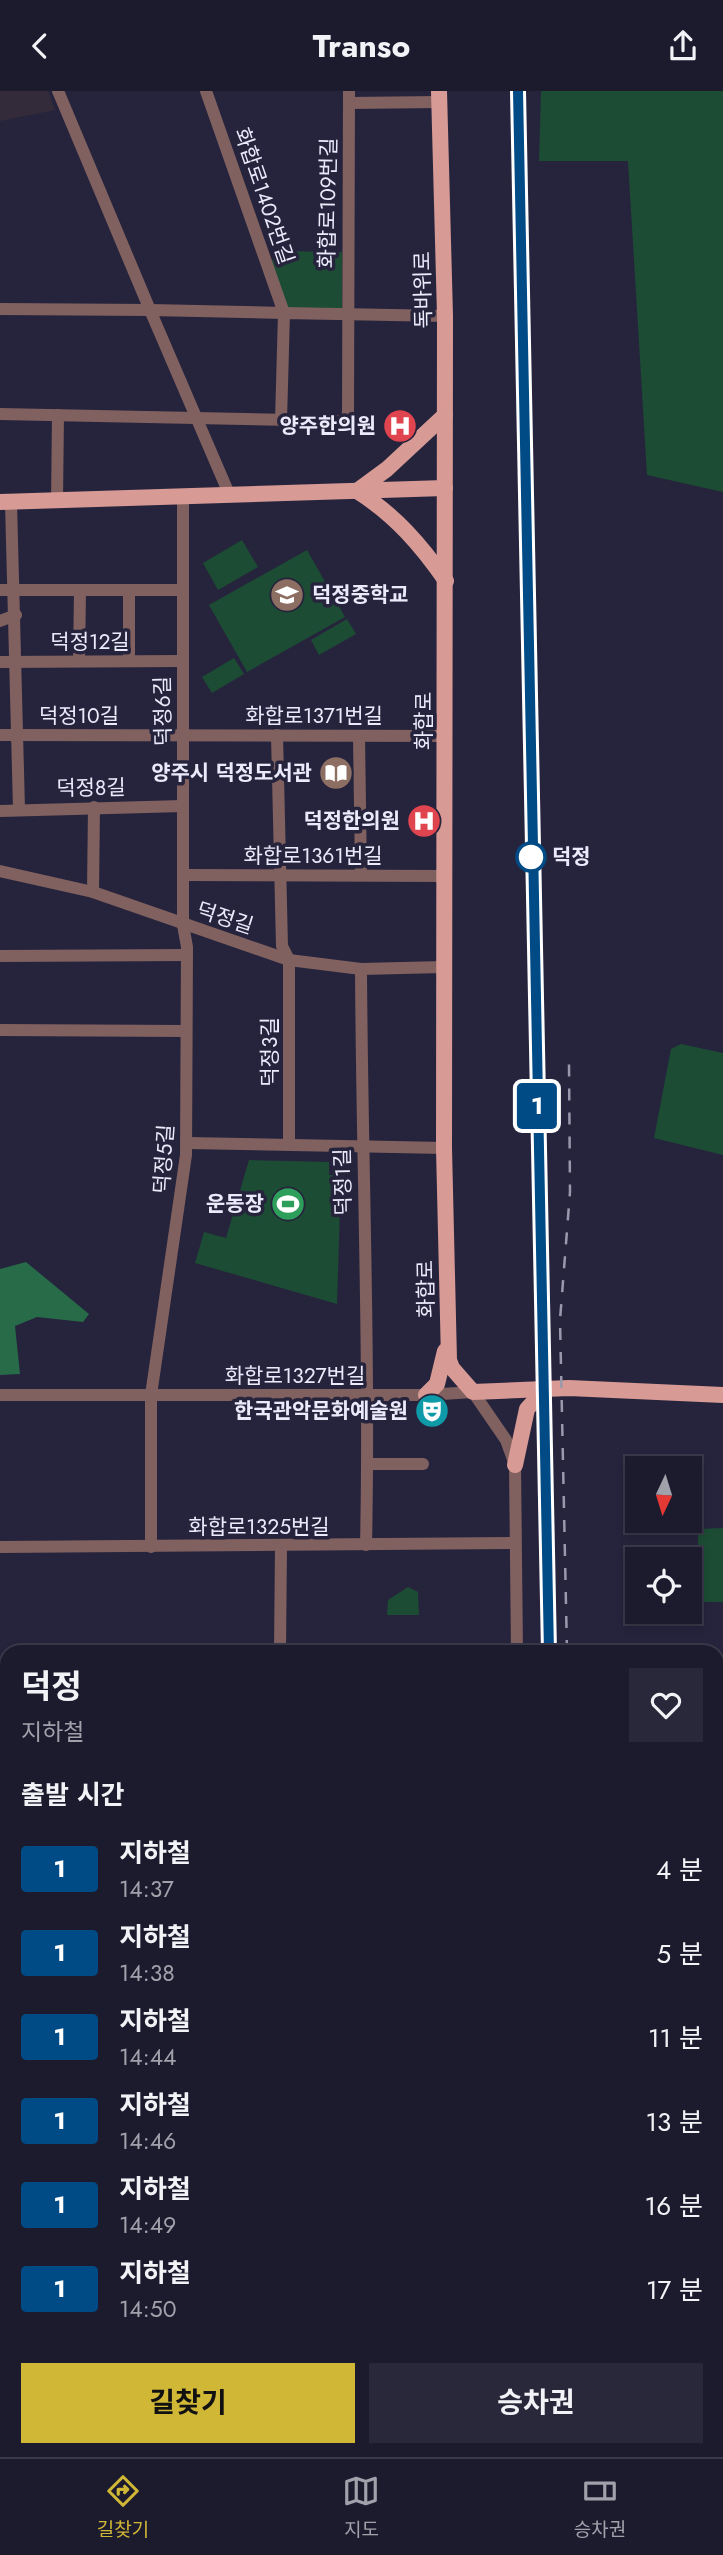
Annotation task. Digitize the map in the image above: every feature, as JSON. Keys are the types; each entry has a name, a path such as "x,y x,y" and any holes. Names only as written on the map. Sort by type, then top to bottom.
{"main road":[{"name":"독바위로","path":"439,97 445,316 445,488"},
{"path":"357,491 387,469 445,415"},
{"path":"6,502 445,488"},
{"name":"화합로","path":"445,488 444,1147 447,1338 452,1368 473,1392"},
{"path":"357,491 381,506 418,541 446,582"},
{"path":"433,1394 447,1338"},
{"path":"473,1392 569,1388 723,1395"},
{"path":"515,1465 527,1409 540,1389"}],"street":[{"path":"58,91 230,496"},
{"name":"화합로1402번길","path":"206,91 284,313 281,421"},
{"path":"349,97 439,97"},
{"name":"화합로109번길","path":"346,315 349,97"},
{"path":"0,309 445,316"},
{"path":"0,414 342,422 347,419 346,315"},
{"path":"57,501 58,415"},
{"name":"덕정6길","path":"183,497 183,925"},
{"name":"덕정10길","path":"6,502 15,590 19,809"},
{"path":"0,590 182,590"},
{"path":"79,661 80,590"},
{"path":"128,590 129,661"},
{"path":"0,621 16,615"},
{"name":"덕정12길","path":"0,662 181,661"},
{"name":"덕정10길","path":"0,735 182,735"},
{"name":"화합로1371번길","path":"182,735 445,736"},
{"name":"덕정3길","path":"277,735 282,946 289,960 289,1144"},
{"path":"359,736 361,875"},
{"name":"덕정8길","path":"0,810 183,806"},
{"path":"93,892 94,807"},
{"name":"덕정길","path":"0,871 93,892 289,960 360,969 444,967"},
{"name":"화합로1361번길","path":"183,875 444,876"},
{"name":"덕정5길","path":"151,1395 187,1143 187,955 183,925"},
{"path":"0,956 187,955"},
{"name":"덕정1길","path":"360,969 361,1145 369,1395"},
{"path":"0,1030 186,1031"},
{"path":"187,1143 444,1147"},
{"path":"433,1394 473,1392 506,1440 515,1465 517,1645"},
{"name":"화합로1327번길","path":"0,1395 433,1394"},
{"path":"151,1395 151,1547"},
{"path":"366,1545 369,1395"},
{"path":"368,1464 423,1464"},
{"name":"화합로1325번길","path":"0,1547 515,1543"},
{"path":"280,1645 281,1546"}],"shaded area":[{"path":"0,91 48,91 55,110 0,121"}],"green space":[{"path":"541,91 723,91 723,492 647,475 628,161 539,161"},
{"path":"277,251 342,252 342,309 288,309 271,261 277,257"},
{"path":"242,540 258,567 218,590 203,563"},
{"path":"307,550 345,617 247,672 209,605"},
{"path":"347,619 356,634 319,655 311,640"},
{"path":"234,658 244,674 212,693 202,677"},
{"path":"681,1044 723,1053 723,1155 654,1138 671,1049"},
{"name":"운동장","path":"249,1160 329,1162 329,1175 341,1175 337,1304 195,1263 204,1232 226,1238"},
{"path":"26,1262 89,1314 83,1322 37,1317 15,1326 20,1374 0,1375 0,1269"},
{"path":"723,1528 723,1602 702,1602 702,1547 698,1547 698,1533 702,1533 702,1529"},
{"path":"408,1587 418,1592 419,1615 387,1615 388,1600"}],"railway":[{"path":"518,91 549,1645"},
{"path":"567,1645 560,1320 570,1192 569,1064"}],"metro line":[{"name":"1","path":"518,91 534,1009 549,1645"}],"place":[{"name":"양주한의원","path":"400,426"},
{"name":"덕정중학교","path":"287,595"},
{"name":"양주시 덕정도서관","path":"336,773"},
{"name":"덕정한의원","path":"424,821"},
{"name":"덕정","path":"531,857"},
{"name":"운동장","path":"288,1204"},
{"name":"한국관악문화예술원","path":"432,1411"}]}
